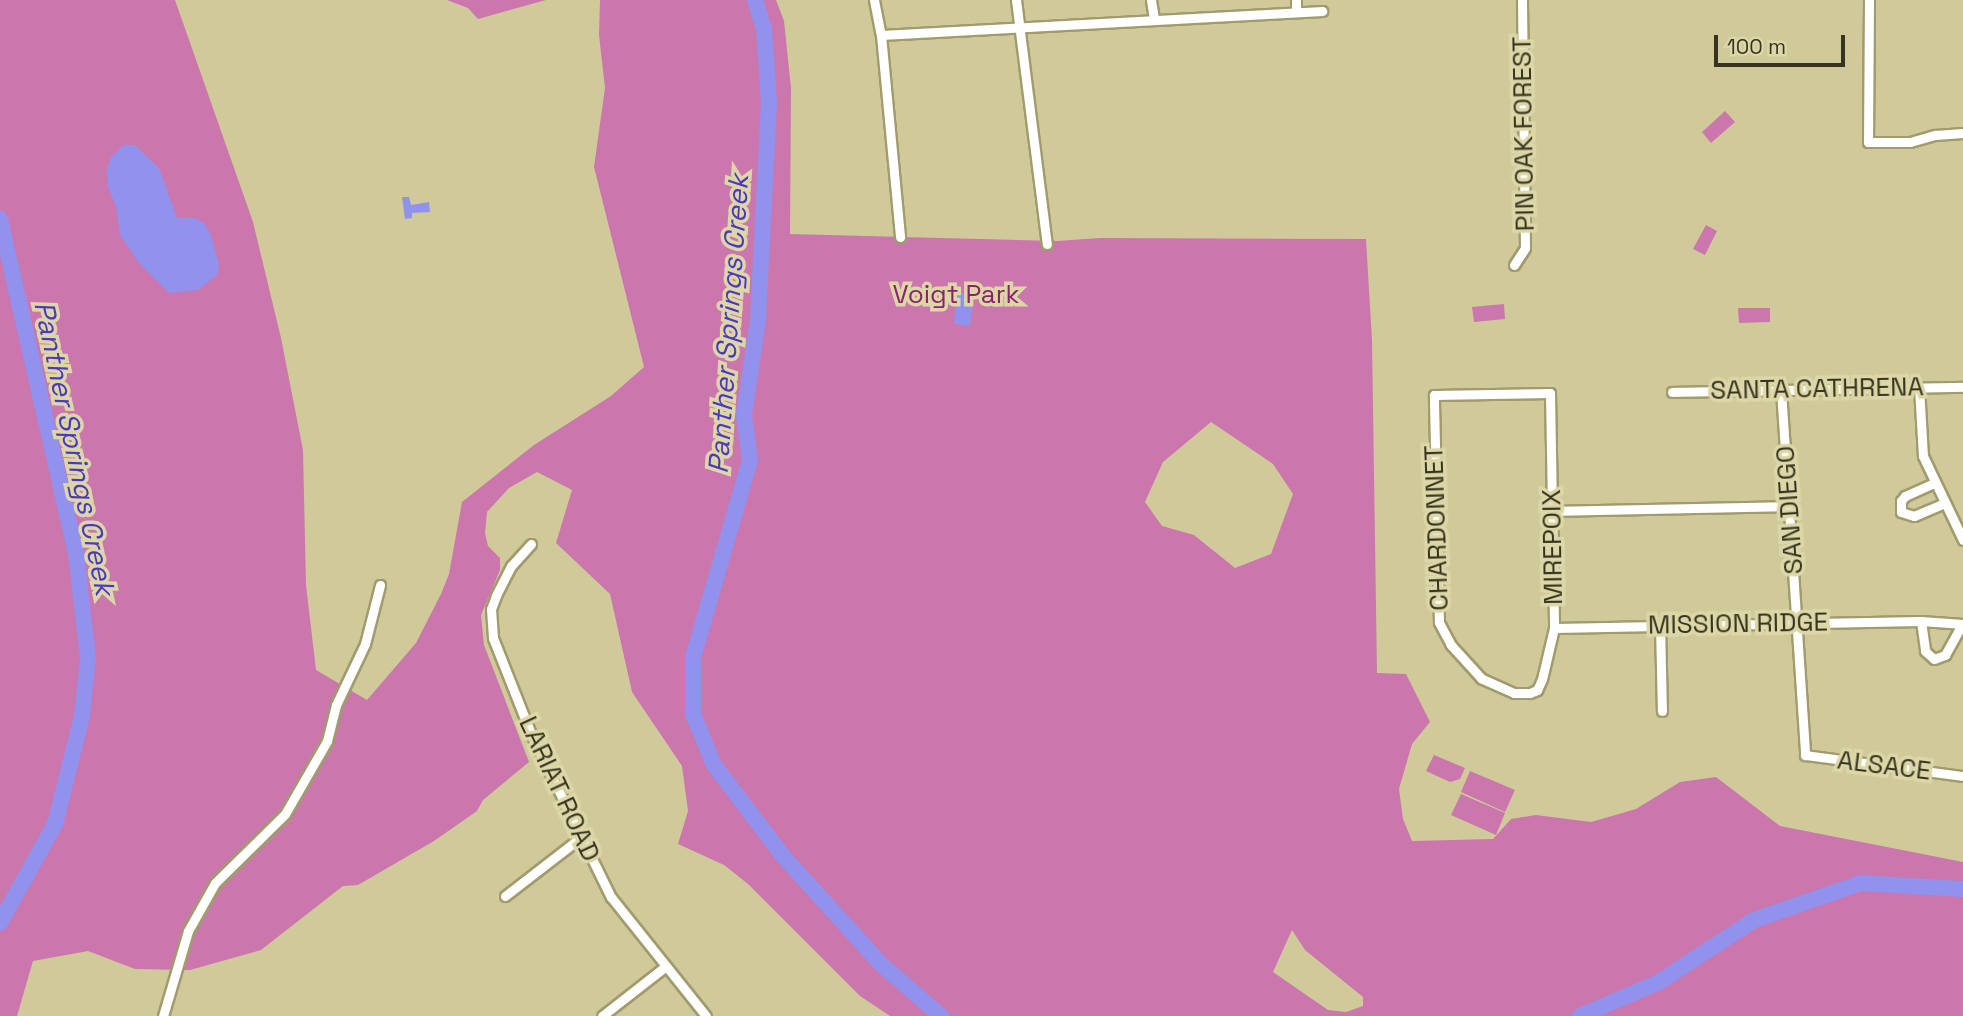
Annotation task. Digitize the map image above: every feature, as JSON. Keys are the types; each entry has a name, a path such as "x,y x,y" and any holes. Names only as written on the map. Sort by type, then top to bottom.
{"street":[{"path":"874,0 881,35 900,237"},
{"path":"1016,0 1046,244"},
{"path":"1151,0 1154,19"},
{"path":"1296,0 1296,12"},
{"name":"PIN OAK FOREST","path":"1514,265 1525,248 1522,0"},
{"path":"1869,0 1868,142 1910,142 1935,135 1963,133"},
{"path":"881,35 1322,11"},
{"path":"1919,387 1923,456 1963,540"},
{"name":"SANTA CATHRENA","path":"1672,392 1963,387"},
{"name":"SAN DIEGO","path":"1781,390 1805,755"},
{"name":"CHARDONNET","path":"1530,694 1514,693 1480,678 1451,645 1439,622 1434,395 1550,393"},
{"name":"MIREPOIX","path":"1530,694 1537,690 1542,679 1554,628 1550,393"},
{"path":"1934,483 1905,496 1901,501 1901,512 1914,516 1944,503"},
{"path":"1553,511 1790,506"},
{"name":"LARIAT ROAD","path":"531,544 511,566 496,596 491,609 491,632 531,734 580,838 620,910 706,1016"},
{"path":"163,1016 188,931 215,883 285,814 327,741 337,705 365,644 380,585"},
{"name":"MISSION RIDGE","path":"1554,628 1798,622 1921,621 1962,624 1945,655 1934,659 1925,651 1921,621"},
{"path":"1660,625 1662,711"},
{"name":"ALSACE","path":"1805,755 1963,776"},
{"path":"505,896 580,838"},
{"path":"602,1016 666,966"}],"green space":[{"name":"Voigt Park","path":"0,0 175,0 253,222 281,338 303,450 306,585 316,670 367,700 416,643 441,594 449,574 462,502 534,445 611,396 644,367 594,167 605,88 599,35 600,0 776,0 784,21 791,88 790,234 1057,241 1100,238 1366,239 1372,340 1377,673 1406,674 1430,722 1412,744 1399,789 1403,819 1412,841 1493,839 1511,819 1536,815 1591,822 1636,809 1680,782 1716,777 1780,826 1963,862 1963,1016 890,1016 860,996 748,884 724,865 678,844 688,811 682,766 632,692 610,594 556,543 572,490 537,472 509,488 487,512 485,533 488,546 500,558 500,570 481,615 484,645 529,762 483,800 477,811 434,841 358,885 343,886 261,950 190,970 135,969 88,951 33,961 17,1016 0,1016","holes":["1211,422 1273,464 1293,494 1271,554 1235,568 1194,535 1162,526 1145,502 1163,462","1292,930 1305,950 1363,997 1363,1006 1346,1012 1328,1010 1273,972"]},
{"path":"447,0 546,0 478,19 468,8"},
{"path":"1725,111 1735,122 1711,143 1702,132"},
{"path":"1706,225 1717,231 1705,255 1693,249"},
{"path":"1504,304 1505,319 1474,322 1472,307"},
{"path":"1738,308 1770,308 1770,322 1739,323"},
{"path":"1434,755 1465,768 1460,779 1450,782 1426,771"},
{"path":"1470,771 1515,790 1505,812 1461,792"},
{"path":"1461,794 1505,813 1496,835 1451,815"}],"water":[{"path":"124,145 135,145 159,168 177,218 195,218 204,223 210,233 219,264 217,275 198,290 169,293 140,264 120,235 116,206 108,187 107,169 111,157"},
{"path":"402,197 409,197 411,205 429,202 430,212 412,213 412,218 405,219"},
{"path":"957,292 974,294 970,326 954,324"}],"waterway":[{"name":"Panther Springs Creek","path":"755,0 764,29 769,102 758,320 744,415 750,460 693,658 693,714 714,765 783,856 882,965 941,1016"},
{"name":"Panther Springs Creek","path":"0,219 76,554 88,657 82,716 55,824 0,923"},
{"name":"Panther Springs Creek","path":"1580,1016 1659,982 1754,920 1861,883 1963,889"}]}
